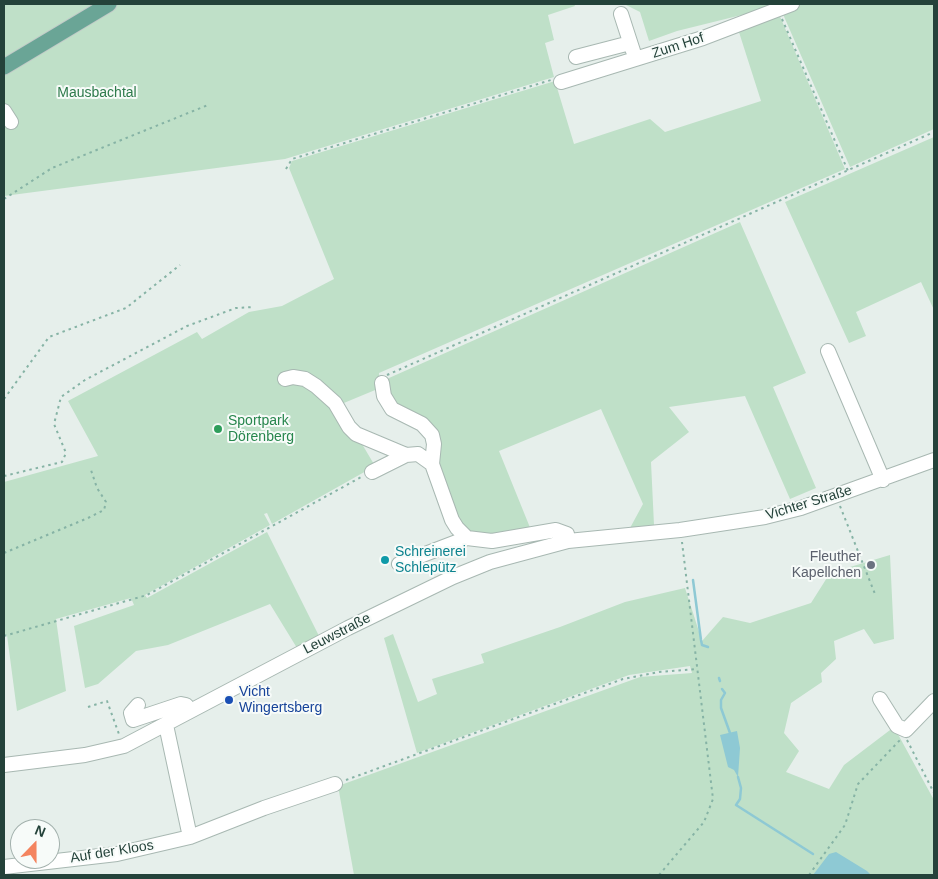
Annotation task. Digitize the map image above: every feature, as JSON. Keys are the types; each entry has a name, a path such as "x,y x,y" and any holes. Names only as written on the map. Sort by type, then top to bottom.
{"main road":[{"path":"4,67 109,4"}],"street":[{"name":"Zum Hof","path":"561,82 636,59 792,4"},
{"path":"621,14 636,59"},
{"path":"584,75 582,55 630,43"},
{"path":"828,351 884,480"},
{"path":"284,379 293,377 305,379 335,403 349,427 356,434 406,455"},
{"path":"382,383 384,396 392,409 422,424 432,435 434,444 432,464 452,520 456,528 467,538"},
{"path":"372,472 406,455 418,454 432,464"},
{"name":"Vichter Straße","path":"680,530 765,517 884,480 934,460"},
{"path":"399,564 467,538 492,541 556,530 567,534 568,541"},
{"name":"Leuwstraße","path":"4,765 84,755 114,749 141,739 317,644 453,577 526,551 568,541 680,530"},
{"path":"880,699 897,726 906,730 934,701"},
{"path":"138,705 130,713 133,720 181,704 186,704 190,711"},
{"path":"166,725 190,837"},
{"name":"Auf der Kloos","path":"4,867 118,854 190,837 264,808 335,784"}],"path":[{"path":"778,10 848,171"},
{"path":"286,169 292,159 551,80 559,79 561,82"},
{"path":"4,199 52,168 208,105"},
{"path":"382,383 389,373 934,132"},
{"path":"4,399 49,337 126,308 180,265"},
{"path":"4,476 62,462 66,453 54,424 61,397 85,380 188,326 236,308 254,307"},
{"path":"4,553 104,510 106,502 97,488 91,470"},
{"path":"4,636 147,595 372,472"},
{"path":"836,496 875,594"},
{"path":"659,875 691,840 704,822 713,798 680,530"},
{"path":"335,784 623,679 659,672 697,669"},
{"path":"88,707 107,701 120,735"},
{"path":"809,875 845,825 858,784 905,735 934,793"}],"green space":[{"name":"Mausbachtal","path":"4,4 574,4 575,6 548,15 554,40 545,43 554,77 285,159 4,196"},
{"path":"624,4 786,4 677,31 649,41 640,12"},
{"path":"801,4 934,4 934,129 850,167 782,12"},
{"path":"779,14 845,169 379,373 380,388 339,405 375,466 272,524 267,513 264,514 270,525 145,595 147,598 267,532 319,636 297,648 270,604 168,645 136,651 98,684 85,688 74,626 134,605 131,598 56,619 66,691 17,711 7,635 4,635 4,482 98,456 68,401 197,332 202,339 249,312 282,306 334,279 289,168 292,161 555,81 574,144 650,119 665,132 761,101 738,29"},
{"path":"934,137 934,310 921,282 856,312 866,336 849,343 785,202"},
{"path":"740,222 806,373 773,387 816,488 790,499 745,396 669,407 689,432 651,462 654,525 630,528 643,504 601,409 499,451 531,530 492,537 473,535 457,520 436,460 436,438 401,412 386,392 389,378"},
{"path":"890,555 894,639 874,644 864,629 834,641 836,659 821,673 822,682 791,703 784,733 799,751 786,772 829,789 844,765 894,727 934,800 934,875 354,875 338,786 640,677 692,673 690,666 629,675 417,753 384,638 393,634 418,702 437,694 432,679 484,663 481,654 625,602 685,588 702,641 723,617 750,623 811,603 830,573"}],"water":[{"path":"737,731 740,748 738,777 734,770 728,767 720,735"},
{"path":"836,852 871,875 813,875 829,854"}],"waterway":[{"path":"693,580 702,645 708,647"},
{"path":"722,689 725,693 721,700 721,708 730,733"},
{"path":"738,777 741,788 740,799 736,805 813,854"}],"place":[{"name":"Sportpark Dörenberg","path":"218,429"},
{"name":"Schreinerei Schlepütz","path":"385,560"},
{"name":"Fleuther Kapellchen","path":"871,565"},
{"name":"Vicht Wingertsberg","path":"229,700"}]}
